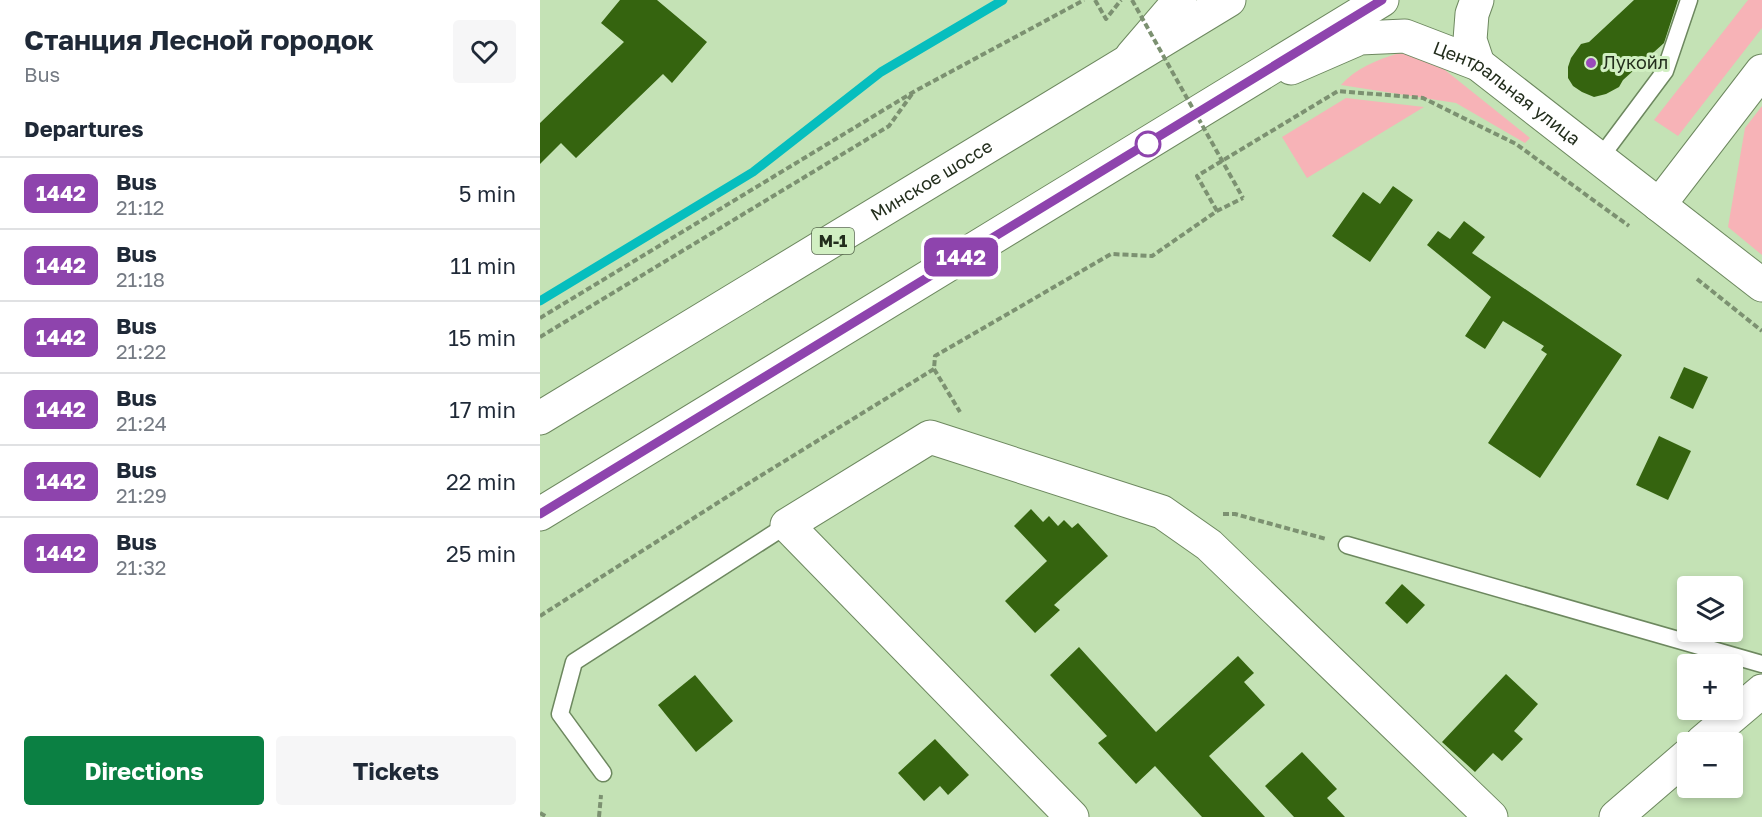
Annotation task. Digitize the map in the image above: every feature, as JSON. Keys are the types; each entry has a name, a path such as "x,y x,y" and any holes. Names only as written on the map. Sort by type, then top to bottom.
{"main road":[{"path":"1126,63 1180,0"},
{"name":"Минское шоссе","path":"540,418 1229,0"},
{"path":"540,514 1382,0"},
{"path":"1477,0 1472,14 1470,40 1478,64"},
{"name":"Центральная улица","path":"1215,102 1360,38 1405,36 1478,64 1762,285"},
{"path":"1659,205 1762,71"},
{"path":"1072,817 786,525 930,437 1162,512 1209,545 1491,817"},
{"path":"1714,732 1762,691"},
{"path":"1616,817 1677,764"}],"lane":[{"path":"1600,158 1665,71 1689,0"},
{"path":"603,774 560,714 574,662 786,525"},
{"path":"1347,545 1762,664"}],"path":[{"path":"540,318 915,90 1084,0"},
{"path":"1095,0 1106,19 1121,0"},
{"path":"961,412 934,369 935,356 1111,254 1152,256 1217,211 1243,198 1132,0"},
{"path":"540,337 889,126 915,90"},
{"path":"1217,211 1197,176 1338,90 1423,98 1516,144 1632,228"},
{"path":"1688,272 1762,331"},
{"path":"540,616 934,369"},
{"path":"1214,514 1235,514 1347,545"},
{"path":"540,813 547,817"}],"shaded area":[{"path":"1748,0 1762,0 1762,28 1678,136 1654,120"},
{"path":"1399,53 1422,56 1440,66 1530,138 1525,143 1456,103 1341,85 1367,65"},
{"path":"1346,98 1424,107 1307,178 1282,137"},
{"path":"1762,106 1762,255 1728,227 1745,128"}],"building":[{"path":"620,0 657,0 707,42 672,83 663,74 576,158 561,143 540,164 540,123 624,42 601,23"},
{"path":"1634,0 1678,0 1664,43 1623,80 1619,87 1594,97 1582,92 1573,86 1568,78 1571,58 1581,44 1589,42"},
{"path":"1393,186 1413,200 1370,262 1332,236 1363,192 1380,204"},
{"path":"1464,221 1485,237 1472,253 1622,355 1540,478 1488,443 1547,354 1541,350 1544,346 1503,321 1485,349 1465,336 1491,297 1427,245 1438,231 1450,239"},
{"path":"1684,367 1708,377 1693,409 1670,398"},
{"path":"1659,436 1691,451 1668,500 1636,485"},
{"path":"1031,509 1043,522 1049,516 1058,526 1064,520 1072,528 1078,523 1108,556 1054,605 1060,610 1035,633 1005,601 1047,561 1014,526"},
{"path":"1402,584 1425,605 1407,624 1385,603"},
{"path":"1079,647 1156,732 1238,656 1254,673 1244,682 1265,705 1209,756 1265,817 1202,817 1155,766 1136,784 1098,743 1107,736 1050,675"},
{"path":"1506,674 1538,704 1514,731 1523,739 1502,761 1493,753 1475,772 1442,742"},
{"path":"695,675 733,721 696,752 658,705"},
{"path":"935,739 969,775 948,795 940,786 924,801 898,773"},
{"path":"1302,752 1337,789 1327,798 1345,817 1294,817 1265,786"}],"waterway":[{"path":"540,301 753,172 881,72 1003,0"}],"bus line":[{"name":"1442","path":"540,514 1382,0"}],"place":[{"name":"Лукойл","path":"1591,63"}]}
